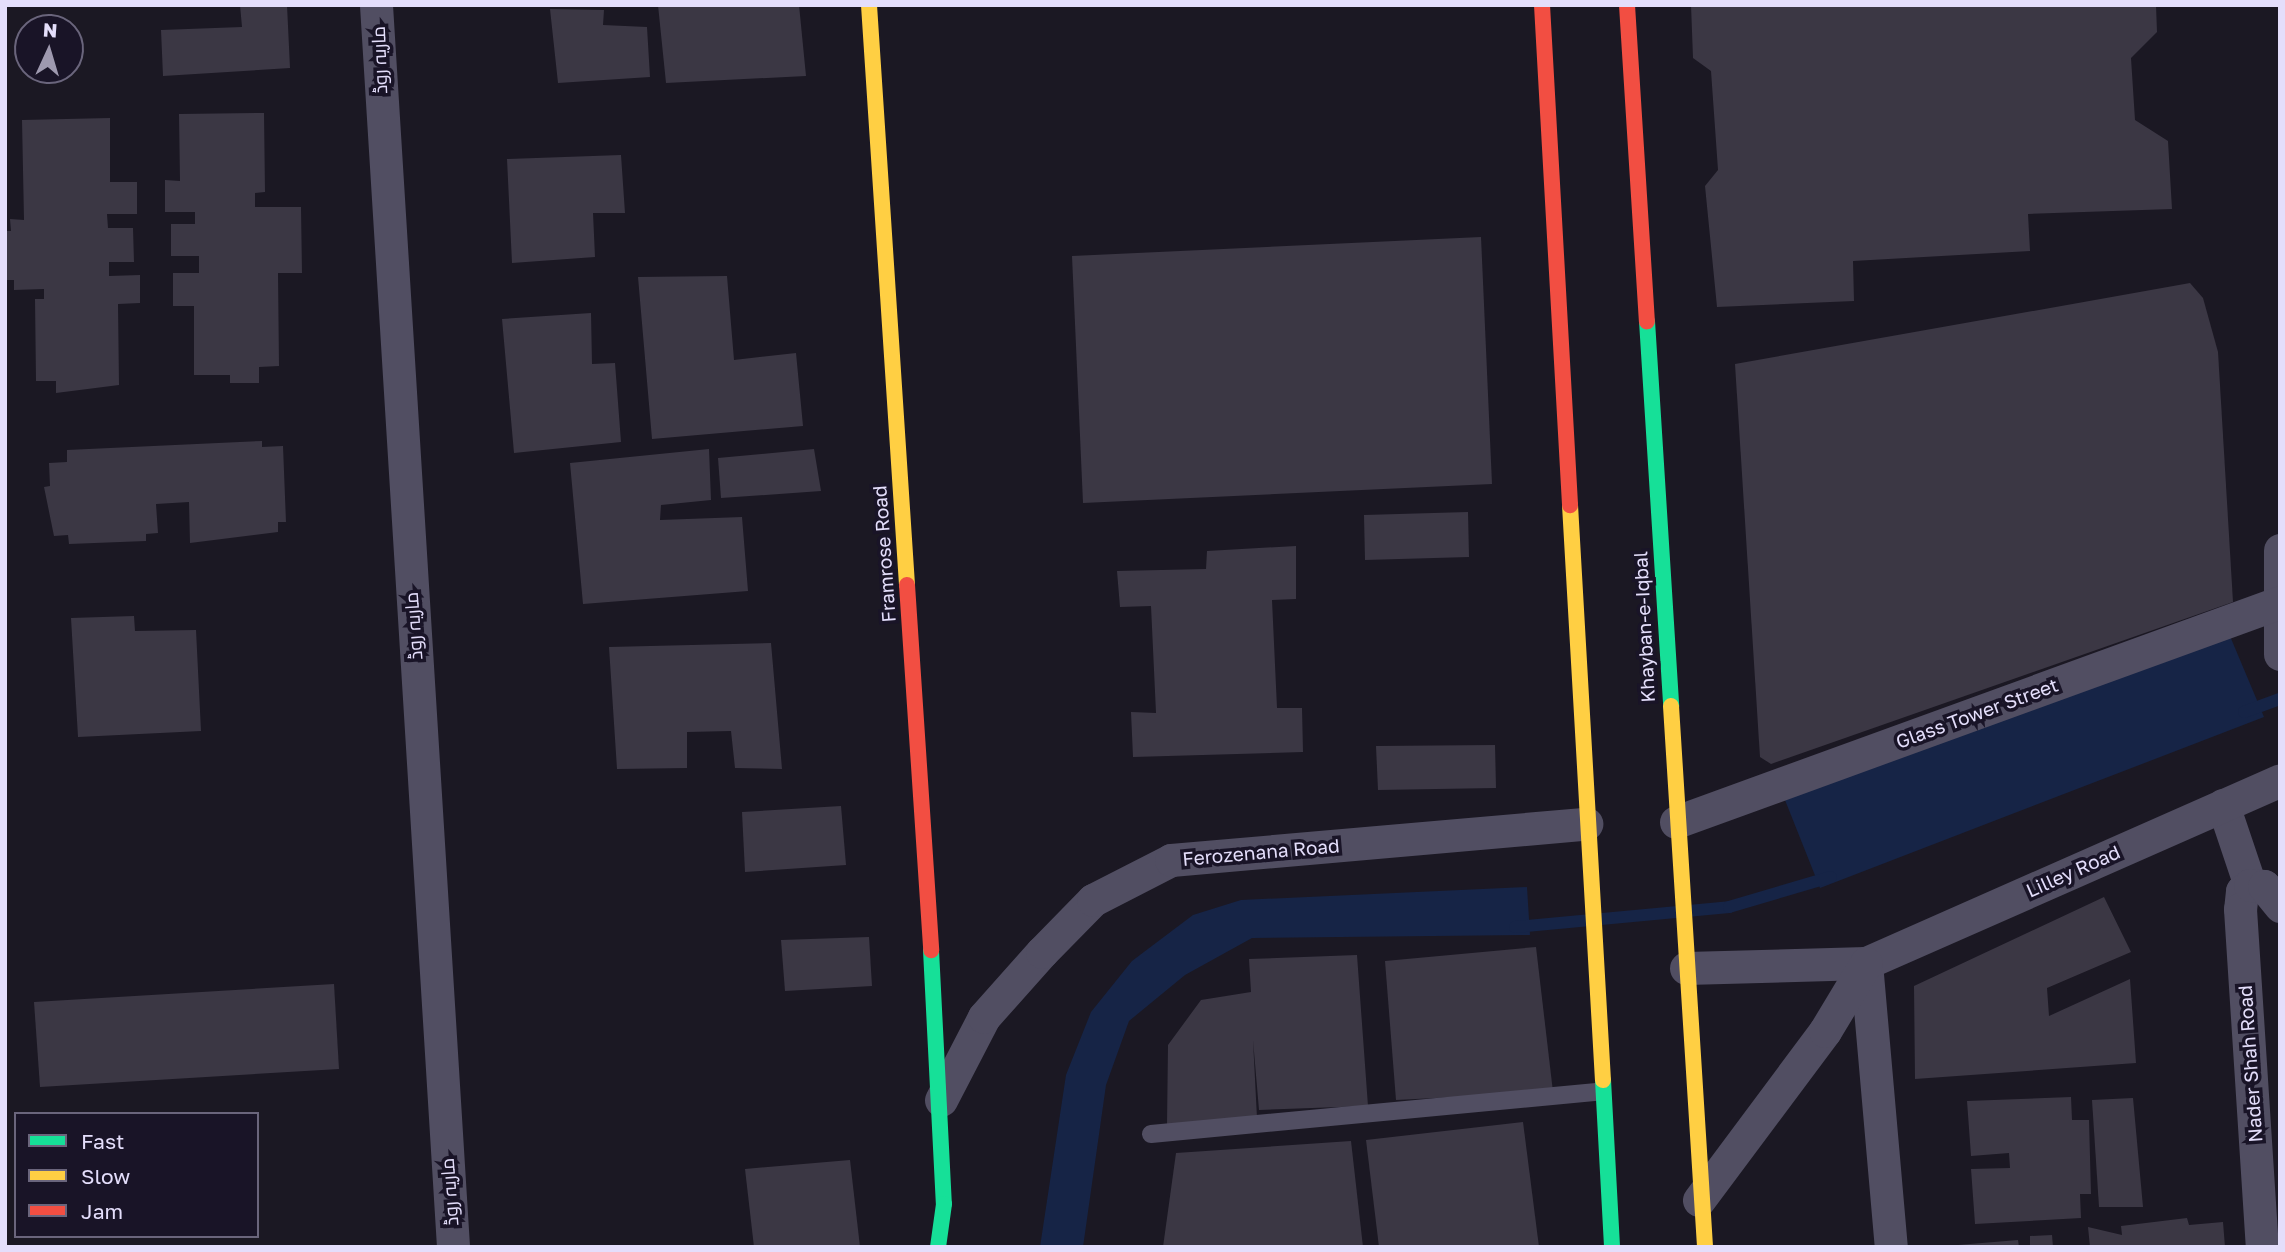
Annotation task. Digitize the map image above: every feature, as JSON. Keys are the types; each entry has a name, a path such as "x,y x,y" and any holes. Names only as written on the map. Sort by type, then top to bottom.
{"main road":[{"name":"Framrose Road","path":"869,5 940,1100"},
{"path":"1542,5 1586,824 1612,1247"},
{"name":"Khayban-e-Iqbal","path":"1627,5 1699,1199 1705,1247"},
{"path":"938,1247 944,1204 940,1100"}],"street":[{"name":"ماریہ روڈ","path":"376,5 453,1247"},
{"path":"2280,550 2280,654"},
{"name":"Glass Tower Street","path":"1676,822 2278,603"},
{"name":"Lilley Road","path":"1686,968 1866,963 2280,780"},
{"path":"2223,805 2250,885 2264,886 2280,906"},
{"name":"Ferozenana Road","path":"940,1100 984,1017 1042,952 1093,901 1171,860 1586,824"},
{"name":"Nader Shah Road","path":"2250,885 2242,891 2241,909 2262,1247"},
{"path":"1699,1199 1825,1031 1866,963"},
{"path":"1866,963 1892,1247"}],"lane":[{"path":"1151,1134 1602,1091"}],"water":[{"path":"2227,629 2264,717 1820,888 1785,800"},
{"path":"1527,887 1530,935 1252,938 1185,975 1129,1021 1106,1085 1083,1247 1040,1247 1066,1075 1091,1012 1132,961 1193,915 1241,900"}],"building":[{"path":"240,5 287,5 290,68 163,76 161,30 242,27"},
{"path":"658,5 799,5 806,76 666,83"},
{"path":"1691,5 2156,5 2157,32 2131,58 2135,120 2168,141 2172,209 2028,214 2030,251 1853,261 1854,301 1717,307 1705,186 1718,170 1711,71 1693,58"},
{"path":"550,9 604,10 603,25 647,27 650,77 558,83"},
{"path":"264,113 265,192 255,193 255,207 301,207 302,273 278,273 279,366 259,367 259,383 230,383 230,375 194,375 194,306 173,306 173,273 199,273 199,256 171,256 171,224 195,224 195,212 165,212 165,180 180,181 179,114"},
{"path":"110,118 110,182 137,182 137,214 107,214 108,228 133,228 134,262 109,262 109,276 140,275 140,303 118,304 119,385 56,393 56,381 36,381 35,299 44,299 44,289 14,290 14,280 5,280 5,231 11,231 10,219 24,220 22,120"},
{"path":"621,155 625,213 593,213 595,257 512,263 507,159"},
{"path":"1481,237 1492,484 1083,503 1072,256"},
{"path":"727,276 734,360 796,353 803,426 652,439 638,277"},
{"path":"2190,283 2203,298 2218,352 2233,602 1771,764 1760,757 1735,364"},
{"path":"591,313 592,364 615,363 621,442 514,453 502,319"},
{"path":"262,441 262,447 283,446 286,522 278,522 278,532 190,543 189,502 156,504 158,533 146,534 146,541 69,544 68,535 54,536 44,487 50,486 49,463 67,462 67,450"},
{"path":"709,449 711,500 661,505 660,520 742,517 748,591 583,604 570,463"},
{"path":"814,449 821,491 721,498 718,458"},
{"path":"1468,512 1469,557 1365,560 1364,515"},
{"path":"1296,546 1296,599 1272,600 1277,708 1302,708 1303,752 1133,757 1131,712 1156,713 1151,606 1120,607 1117,571 1206,569 1207,551"},
{"path":"134,616 135,631 196,630 201,731 78,737 71,618"},
{"path":"771,643 782,769 735,768 731,731 687,732 687,768 617,769 609,647"},
{"path":"1495,745 1496,788 1378,790 1376,746"},
{"path":"841,806 846,865 745,872 742,812"},
{"path":"2104,897 2131,952 2047,988 2049,1016 2130,979 2136,1063 1915,1079 1914,986"},
{"path":"869,937 872,986 785,991 781,940"},
{"path":"1536,947 1553,1092 1396,1100 1385,961"},
{"path":"1357,955 1368,1106 1259,1110 1253,1040 1257,1118 1167,1125 1168,1045 1201,1000 1251,992 1249,959"},
{"path":"334,984 339,1069 40,1087 34,1002"},
{"path":"2071,1097 2072,1120 2089,1120 2091,1194 2080,1194 2081,1218 1975,1224 1971,1169 2010,1168 2009,1153 1971,1156 1967,1101"},
{"path":"2133,1098 2143,1207 2099,1207 2092,1100"},
{"path":"1523,1122 1539,1247 1379,1247 1366,1140"},
{"path":"1351,1141 1363,1247 1163,1247 1176,1153"},
{"path":"850,1160 860,1247 754,1247 745,1169"},
{"path":"2187,1218 2189,1225 2223,1222 2225,1247 2090,1247 2088,1227 2122,1235 2121,1226"},
{"path":"2052,1235 2053,1247 2030,1247 2030,1236"},
{"path":"2018,1240 2019,1247 1958,1245"}],"waterway":[{"path":"2244,712 2280,699"},
{"path":"1515,927 1729,907 1831,877"}],"traffic: fast":[{"path":"1647,321 1671,706"},
{"path":"931,950 944,1204 938,1247"},
{"path":"1603,1080 1612,1247"}],"traffic: slow":[{"path":"869,5 907,585"},
{"path":"1570,505 1603,1080"},
{"path":"1671,706 1705,1247"}],"traffic: jam":[{"path":"1542,5 1570,505"},
{"path":"1627,5 1647,321"},
{"path":"907,585 931,950"}]}
